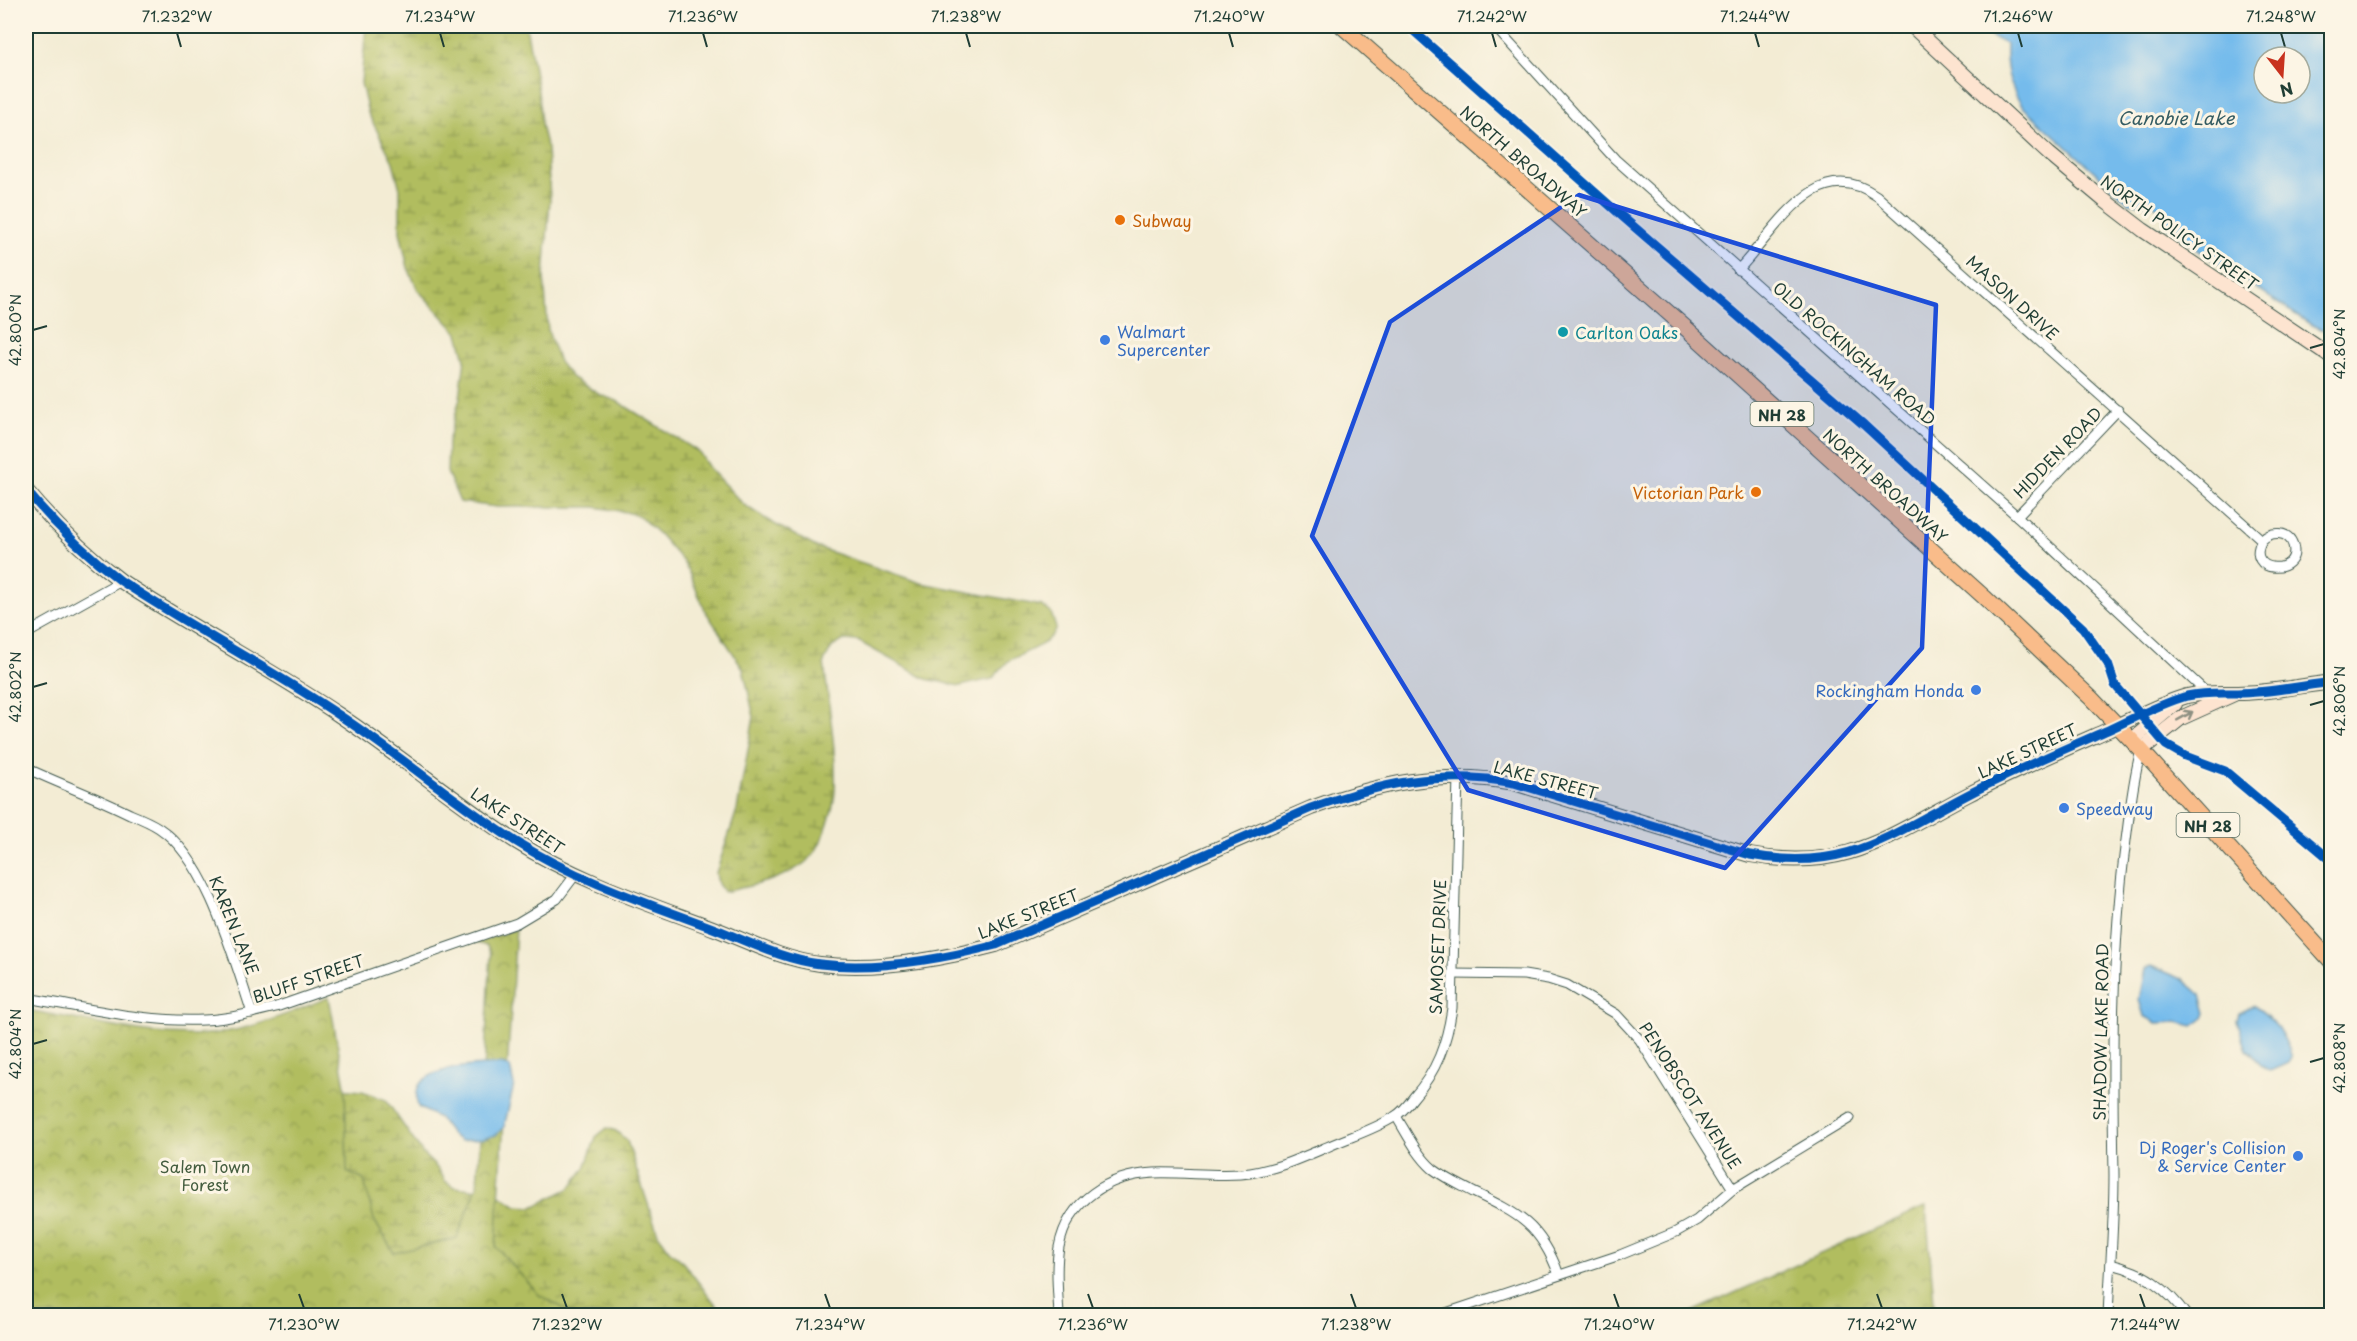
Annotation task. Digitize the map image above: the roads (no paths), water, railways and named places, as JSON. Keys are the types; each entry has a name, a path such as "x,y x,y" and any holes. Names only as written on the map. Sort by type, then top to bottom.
{"main road":[{"name":"NORTH BROADWAY","path":"1342,26 1715,354 1984,597 2137,745 2331,962"}],"street":[{"name":"OLD ROCKINGHAM ROAD","path":"1494,26 1615,159 2017,516 2207,693"},
{"name":"NORTH POLICY STREET","path":"1912,26 2049,154 2103,200 2143,230 2331,357"},
{"name":"MASON DRIVE","path":"1738,270 1794,206 1815,190 1835,182 1859,185 1877,196 2262,540"},
{"name":"HIDDEN ROAD","path":"2017,516 2118,410"},
{"name":"LAKE STREET","path":"26,490 94,561 121,580 298,687 545,859 618,893 784,955 819,964 878,965 950,955 996,945 1330,801 1395,783 1458,776 1496,779 1531,787 1769,859 1814,859 1858,851 1878,843 2005,776 2118,726 2143,712 2187,696 2236,693"},
{"path":"26,634 121,580"},
{"path":"2137,745 2181,718 2236,693 2331,682"},
{"path":"2137,745 2187,696"},
{"name":"SHADOW LAKE ROAD","path":"2108,1316 2114,1177 2111,1085 2113,984 2120,882 2136,770 2137,745"},
{"name":"KAREN LANE","path":"26,768 160,828 177,844 204,884 214,906 252,1013"},
{"name":"SAMOSET DRIVE","path":"1059,1316 1057,1284 1059,1248 1063,1233 1079,1204 1097,1188 1131,1175 1239,1174 1286,1165 1396,1116 1431,1076 1442,1054 1449,1031 1453,974 1458,776"},
{"name":"BLUFF STREET","path":"26,998 157,1020 205,1020 252,1013 276,1007 517,923 557,899 576,874"},
{"name":"PENOBSCOT AVENUE","path":"1453,974 1524,975 1548,979 1567,985 1616,1014 1640,1040 1733,1189"},
{"path":"1396,1116 1418,1152 1435,1170 1455,1183 1512,1210 1536,1231 1549,1250 1559,1275"},
{"path":"1437,1316 1620,1255 1676,1232 1697,1220 1733,1189 1850,1118"},
{"path":"2111,1264 2136,1271 2159,1285 2187,1316"}],"water":[{"name":"Canobie Lake","path":"1980,26 2331,26 2331,333 2310,324 2198,250 2164,224 2164,210 2152,204 2129,203 2022,106 2009,76 2006,44 1982,32"},
{"path":"2151,966 2182,979 2201,995 2206,1013 2204,1018 2193,1026 2177,1022 2157,1023 2144,1016 2139,1000 2145,969"},
{"path":"2254,1006 2278,1028 2292,1057 2289,1063 2271,1071 2262,1066 2247,1050 2237,1021 2239,1013"},
{"path":"502,1064 510,1067 514,1085 504,1127 496,1135 461,1141 453,1136 439,1118 418,1107 417,1089 427,1078 436,1073 458,1068"}],"place":[{"name":"Subway","path":"1120,220"},
{"name":"Carlton Oaks","path":"1563,332"},
{"name":"Walmart Supercenter","path":"1105,340"},
{"name":"Victorian Park","path":"1756,492"},
{"name":"Rockingham Honda","path":"1976,690"},
{"name":"Speedway","path":"2064,808"},
{"name":"Dj Roger's Collision & Service Center","path":"2298,1156"}],"park label":[{"name":"Salem Town Forest","path":"205,1175"}]}
